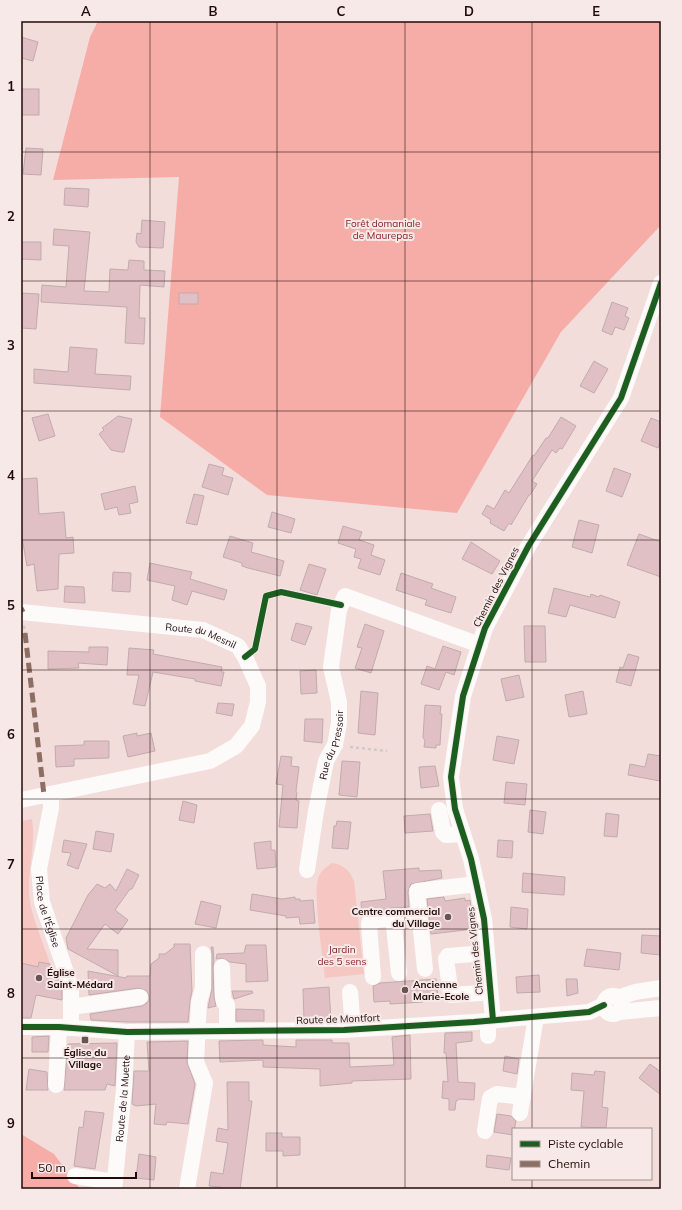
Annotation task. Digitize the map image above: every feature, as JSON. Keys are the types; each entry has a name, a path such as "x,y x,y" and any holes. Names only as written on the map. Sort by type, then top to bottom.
{"street":[{"name":"Chemin des Vignes","path":"496,1025 484,919 477,884 474,857 463,834 455,809 460,791 451,777 463,696 485,628 529,545 621,398 661,283"},
{"name":"Rue du Pressoir","path":"307,870 316,811 326,761 335,745 339,723 339,702 331,667 339,610 345,596 480,645"},
{"name":"Route du Mesnil","path":"21,612 203,630 238,646 245,657 258,686 258,702 252,726 236,746 210,761 21,800"},
{"name":"Place de l'Église","path":"51,794 51,808 39,869 42,902 71,986 71,1007 65,1027 56,1085"},
{"path":"439,810 442,832 446,835 463,834"},
{"path":"425,969 417,891 477,884"},
{"path":"374,977 369,924 374,919 419,915"},
{"path":"393,917 399,973"},
{"path":"480,993 451,995 446,959 448,956 487,953"},
{"path":"187,1189 205,1083 196,1062 199,1002 203,988 203,954"},
{"path":"222,966 223,998 227,1005 227,1030"},
{"path":"613,1005 636,992 661,988"},
{"path":"350,992 353,1029"},
{"path":"71,1007 140,997"},
{"name":"Route de Montfort","path":"21,1027 65,1027 128,1032 353,1029 496,1025 536,1017 589,1012 613,1005 661,1008"},
{"path":"520,1113 536,1017"},
{"name":"Route de la Muette","path":"118,1187 128,1032"},
{"path":"485,1131 490,1098 492,1095 496,1094 523,1097"},
{"path":"76,1176 118,1187"}],"path":[{"path":"335,745 387,751"}],"green space":[{"name":"Forêt domaniale de Maurepas","path":"98,21 661,21 661,225 561,332 457,513 267,495 160,417 179,177 53,180 90,37"},
{"path":"32,819 33,838 29,884 30,902 50,964 39,962 38,967 21,963 21,821"},
{"name":"Jardin des 5 sens","path":"332,863 340,865 346,869 354,881 364,974 325,978 317,913 317,888 318,879 321,872"},
{"path":"21,1134 54,1154 80,1189 21,1189"}],"building":[{"path":"21,37 38,42 33,61 21,58"},
{"path":"21,89 39,89 39,115 21,115"},
{"path":"26,148 43,149 41,175 23,174"},
{"path":"65,188 89,189 88,207 64,205"},
{"path":"142,220 165,222 163,248 139,247 136,242 137,233 141,234"},
{"path":"54,229 90,232 84,291 109,292 110,269 128,270 129,260 144,261 144,270 165,271 164,287 140,285 139,318 145,318 144,344 125,343 127,307 41,302 42,285 66,287 69,246 53,245"},
{"path":"21,242 41,242 41,260 21,259"},
{"path":"21,293 39,294 36,329 21,328"},
{"path":"179,293 198,293 198,304 179,304"},
{"path":"612,302 628,308 625,316 629,318 624,330 615,327 612,335 602,331"},
{"path":"70,347 97,349 95,374 131,376 130,390 34,383 34,369 68,372"},
{"path":"594,361 608,369 594,393 580,386"},
{"path":"48,414 55,436 39,441 32,418"},
{"path":"118,416 132,419 124,452 111,450 99,434 104,430 102,428"},
{"path":"561,417 576,426 562,449 560,448 556,453 552,450 532,481 537,484 511,525 509,523 504,531 490,523 491,520 482,514 487,505 494,509 505,490 509,493 533,455 534,456 546,438 548,438"},
{"path":"651,418 661,422 661,440 658,448 641,441"},
{"path":"209,464 224,468 222,475 233,478 228,495 202,487"},
{"path":"614,468 631,474 622,497 606,491"},
{"path":"37,478 39,514 64,512 66,538 73,537 74,553 59,554 58,589 37,591 34,564 27,566 21,532 21,479"},
{"path":"135,486 138,502 129,504 131,513 119,515 117,507 105,510 101,494"},
{"path":"194,494 204,496 197,525 186,523"},
{"path":"272,512 295,519 291,533 268,527"},
{"path":"579,520 599,525 592,553 572,547"},
{"path":"343,526 362,532 359,540 374,545 371,555 385,560 380,575 358,568 361,559 354,557 356,549 338,543"},
{"path":"639,534 661,542 661,577 627,565"},
{"path":"230,536 253,543 251,552 284,561 280,576 242,566 242,563 223,557"},
{"path":"471,542 500,561 492,574 462,559"},
{"path":"150,563 192,572 190,579 227,590 224,600 192,591 187,605 172,600 175,586 147,580"},
{"path":"309,564 326,569 317,595 300,590"},
{"path":"113,572 131,573 130,592 112,591"},
{"path":"401,573 433,584 431,588 456,597 451,613 425,605 427,600 396,590"},
{"path":"65,586 84,587 85,603 64,602"},
{"path":"554,588 590,597 591,594 599,597 600,595 620,602 615,618 570,605 566,617 548,613"},
{"path":"296,623 312,627 305,645 291,640"},
{"path":"365,624 384,631 371,673 355,668 362,648 357,647"},
{"path":"524,626 545,626 546,662 525,662"},
{"path":"443,646 461,652 454,675 446,672 439,690 421,684 427,666 435,669"},
{"path":"89,647 108,647 107,665 78,663 79,668 48,669 48,651 89,652"},
{"path":"129,648 154,650 153,654 222,667 221,672 224,672 221,686 195,681 195,679 153,672 145,706 133,704 139,675 127,675"},
{"path":"628,654 639,657 631,686 616,682 620,667 623,668"},
{"path":"316,670 317,693 301,694 300,671"},
{"path":"519,675 524,697 506,701 501,679"},
{"path":"361,691 378,693 375,735 358,733"},
{"path":"583,691 587,714 569,717 565,695"},
{"path":"218,703 234,704 232,716 216,713"},
{"path":"425,705 441,706 440,714 442,714 440,745 436,745 436,748 424,747 425,741 423,737"},
{"path":"305,719 323,719 322,743 304,741"},
{"path":"137,733 137,736 151,733 155,751 128,757 123,736"},
{"path":"497,736 519,740 514,764 493,760"},
{"path":"84,741 109,741 109,758 74,759 74,766 56,767 55,746 84,745"},
{"path":"648,754 661,756 660,781 628,775 630,764 645,767"},
{"path":"281,756 292,757 291,766 299,767 296,791 296,800 299,801 297,828 279,827 283,785 276,784"},
{"path":"342,761 360,762 357,797 339,795"},
{"path":"435,766 439,786 421,788 419,767"},
{"path":"506,782 527,784 525,805 504,803"},
{"path":"183,801 197,805 194,823 179,820"},
{"path":"530,810 546,812 543,834 528,832"},
{"path":"606,813 619,815 617,837 604,836"},
{"path":"430,814 433,831 405,833 404,816"},
{"path":"337,821 351,822 348,849 332,848 334,826 336,826"},
{"path":"96,831 114,834 111,852 93,849"},
{"path":"64,840 87,844 78,869 67,865 71,853 62,852"},
{"path":"498,840 513,841 512,858 497,857"},
{"path":"271,841 271,850 275,850 276,867 257,869 254,843"},
{"path":"419,868 419,871 441,870 442,878 411,884 408,892 409,907 392,908 362,914 361,902 386,899 383,871"},
{"path":"127,869 139,875 132,889 130,889 115,910 128,920 118,934 105,924 87,949 118,950 118,976 68,949 66,938 88,895 97,884 105,888 110,884 116,891"},
{"path":"523,873 565,877 564,895 522,892"},
{"path":"252,894 282,899 295,897 295,899 300,899 300,901 313,900 315,923 300,924 299,917 286,918 286,916 250,910"},
{"name":"Centre commercial du Village","path":"444,897 445,901 465,898 465,901 470,900 474,929 431,934 427,899"},
{"path":"201,901 221,906 216,928 195,924"},
{"path":"511,907 528,909 527,929 510,927"},
{"path":"642,935 661,936 661,955 641,953"},
{"path":"174,944 190,944 192,991 188,1022 127,1022 91,1020 90,1014 142,1006 149,1001 149,996 147,991 139,988 89,995 88,971 126,978 127,976 150,976 151,964 159,958 159,954 165,954 174,947"},
{"path":"246,945 266,945 268,981 246,982 246,964 230,962 222,958 216,959 217,954 244,953"},
{"path":"211,947 213,947 214,997 216,1006 208,1008 212,988"},
{"path":"587,949 621,953 619,970 584,966"},
{"path":"39,962 50,964 49,970 55,971 62,989 62,1000 36,995 31,1018 21,1018 21,963 38,967"},
{"path":"539,975 540,992 517,993 516,977"},
{"name":"Ancienne Marie-Ecole","path":"436,979 438,997 422,998 423,1002 390,1004 390,1001 374,1002 373,986 380,983"},
{"path":"566,979 577,979 578,993 567,996"},
{"path":"329,987 331,1021 304,1021 303,989"},
{"path":"232,991 252,991 253,993 234,999"},
{"path":"236,1009 264,1010 264,1021 236,1021"},
{"path":"472,1032 472,1041 456,1043 458,1082 475,1083 474,1100 460,1099 456,1101 455,1110 449,1110 449,1099 442,1098 443,1081 448,1082 446,1053 444,1053 445,1033"},
{"path":"410,1035 411,1079 352,1081 352,1083 320,1086 320,1069 263,1067 263,1060 220,1062 219,1041 263,1040 263,1045 296,1047 296,1040 332,1040 332,1043 349,1043 350,1067 394,1065 392,1037"},
{"path":"49,1036 48,1052 32,1052 32,1037"},
{"path":"188,1041 187,1062 195,1084 188,1124 167,1122 166,1125 154,1124 156,1104 136,1106 132,1104 134,1071 149,1071 147,1042"},
{"path":"117,1043 115,1086 107,1084 105,1090 64,1090 68,1044"},
{"path":"505,1056 519,1059 517,1074 503,1071"},
{"path":"650,1064 661,1072 661,1095 639,1078"},
{"path":"29,1069 47,1072 48,1090 26,1090"},
{"path":"595,1071 605,1072 602,1107 608,1108 606,1128 581,1127 584,1091 571,1090 572,1073 594,1075"},
{"path":"227,1082 249,1082 249,1101 252,1101 240,1189 221,1189 221,1187 209,1186 211,1172 223,1174 228,1143 216,1141 218,1128 228,1130"},
{"path":"85,1111 104,1113 95,1169 74,1166 79,1127 83,1128"},
{"path":"497,1114 511,1116 516,1121 514,1128 512,1128 512,1135 494,1132"},
{"path":"266,1133 282,1133 282,1137 300,1137 300,1155 283,1156 283,1151 266,1151"},
{"path":"139,1154 156,1157 154,1180 136,1178"},
{"path":"487,1155 511,1158 509,1170 486,1167"}],"marked path":[{"path":"21,608 23,612"},
{"path":"25,633 44,795"}],"cycle path":[{"path":"493,1020 484,919 471,859 455,809 451,777 463,696 485,628 529,545 621,398 661,283"},
{"path":"245,657 255,649 266,596 281,592 341,605"},
{"path":"21,1027 59,1027 127,1032 344,1030 474,1022 589,1012 604,1005"}],"place":[{"name":"Centre commercial du Village","path":"448,917"},
{"name":"Église Saint-Médard","path":"39,978"},
{"name":"Ancienne Marie-Ecole","path":"405,990"},
{"name":"Église du Village","path":"85,1040"}]}
